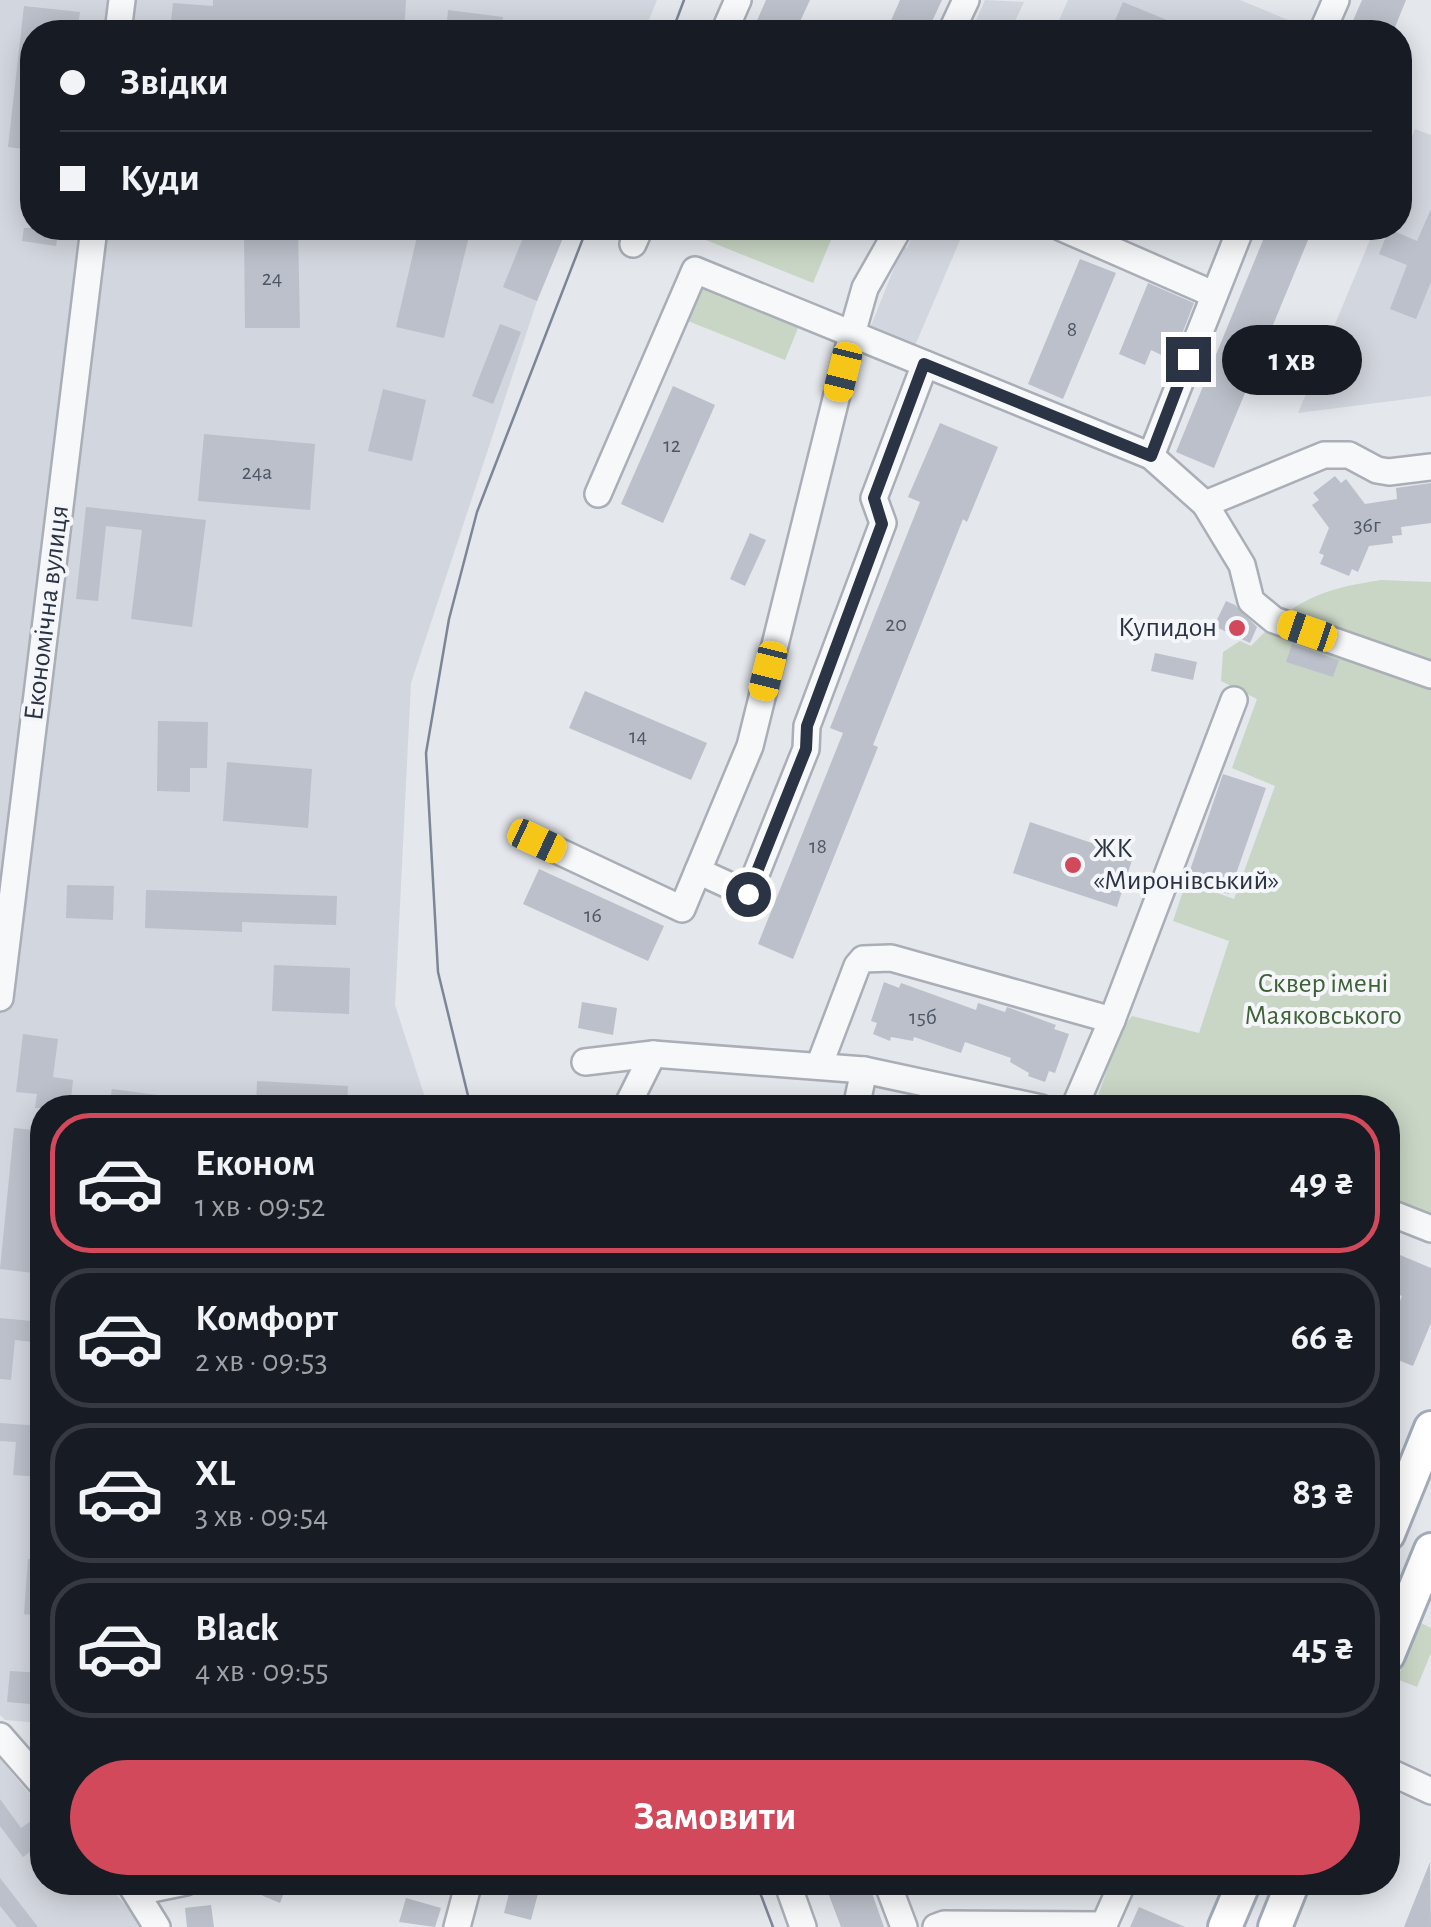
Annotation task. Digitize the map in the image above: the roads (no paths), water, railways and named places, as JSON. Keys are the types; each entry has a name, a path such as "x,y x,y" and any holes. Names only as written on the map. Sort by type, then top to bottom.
{"main road":[{"path":"1400,1504 1431,1428"},
{"path":"1400,1634 1423,1593 1431,1550"},
{"path":"1225,1927 1239,1895"},
{"path":"1275,1927 1289,1895"}],"street":[{"name":"Економічна вулиця","path":"0,998 93,240"},
{"path":"537,841 682,910 750,746 852,334 866,288 892,240"},
{"path":"1089,240 1213,294"},
{"path":"1151,456 1236,240"},
{"path":"598,494 695,270 1151,456 1204,504 1242,566 1251,601 1274,620 1431,675"},
{"path":"698,870 748,894 806,749 807,726 882,524 874,498 924,364"},
{"path":"1204,504 1324,455 1349,455 1389,472 1431,467"},
{"path":"1080,1095 1234,700"},
{"path":"818,1066 856,966 863,959 891,958 1112,1020"},
{"path":"632,1095 653,1054"},
{"path":"585,1062 653,1054 818,1066 864,1070 982,1095"},
{"path":"859,1095 864,1070"},
{"path":"1400,1217 1431,1229"},
{"path":"0,1736 30,1770"},
{"path":"1400,1775 1430,1786"},
{"path":"139,1895 157,1927"},
{"path":"457,1927 466,1895"},
{"path":"792,1895 803,1927"},
{"path":"892,1895 904,1927"},
{"path":"936,1927 1104,1926 1118,1895"}],"tram line":[{"path":"676,20 684,0"},
{"path":"468,1095 438,972 426,753 449,619 477,512 582,240"},
{"path":"761,1895 773,1927"}],"place":[{"name":"Купидон","path":"1237,628"},
{"name":"ЖК «Миронівський»","path":"1073,865"}],"park label":[{"name":"Сквер імені Маяковського","path":"1323,1000"}]}
